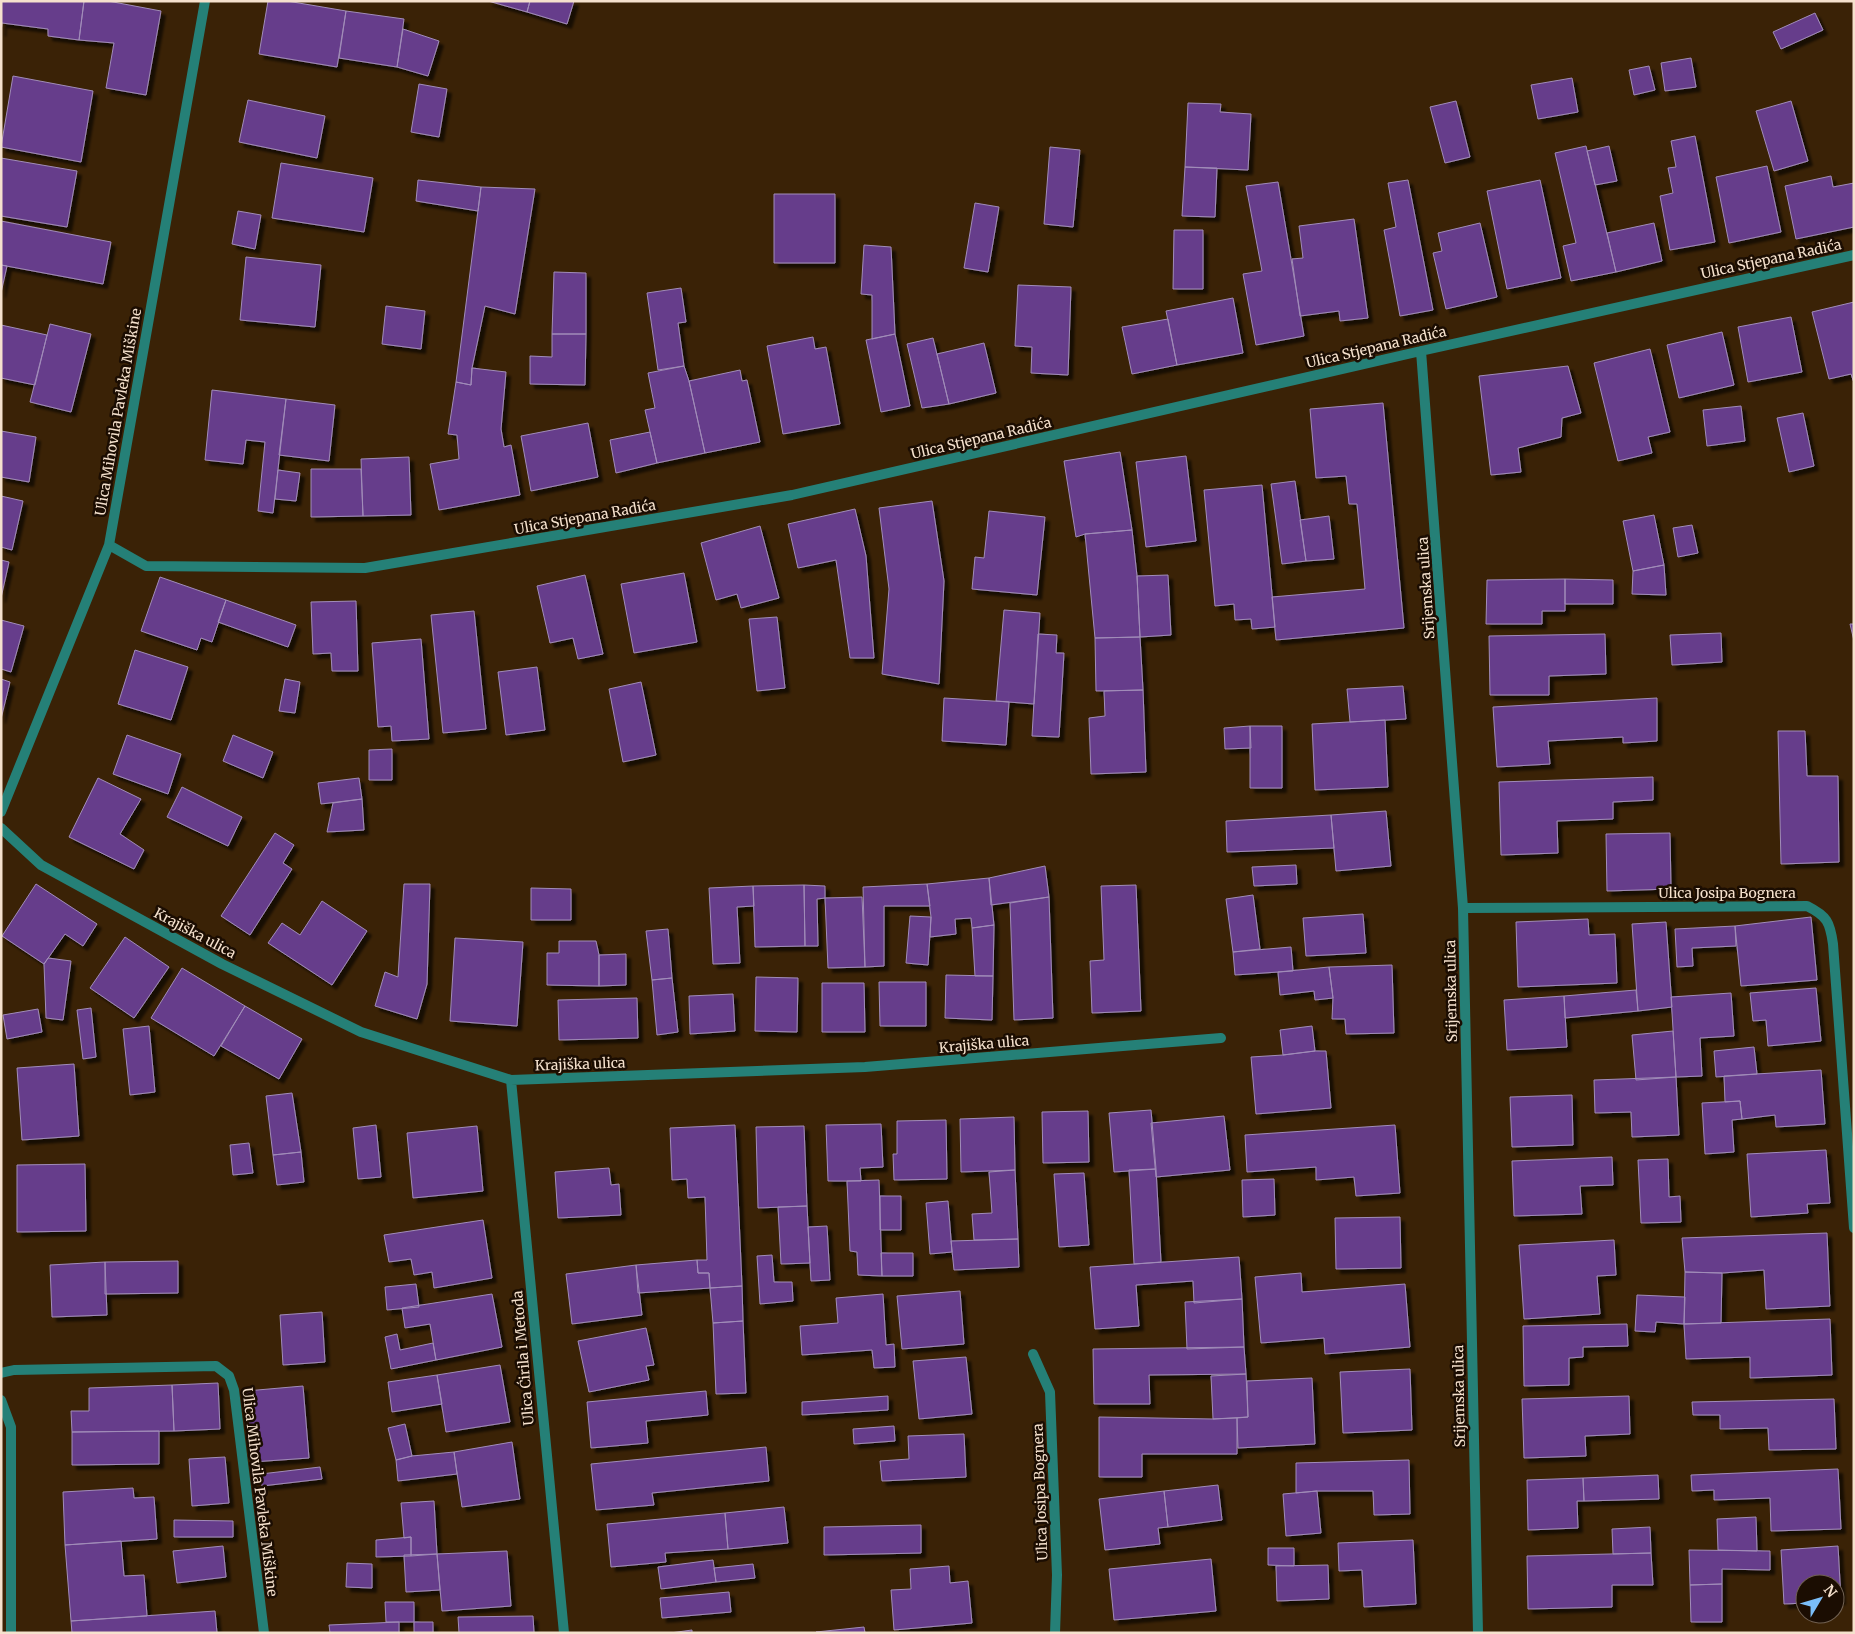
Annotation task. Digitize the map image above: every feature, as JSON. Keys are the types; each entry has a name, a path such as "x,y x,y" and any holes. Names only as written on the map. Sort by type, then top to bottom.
{"street":[{"name":"Ulica Mihovila Pavleka Miškine","path":"1,812 109,545 204,1"},
{"name":"Ulica Stjepana Radića","path":"109,545 146,566 365,568 792,495 1422,351 1854,255"},
{"name":"Srijemska ulica","path":"1422,351 1462,908 1478,1633"},
{"name":"Krajiška ulica","path":"1,828 41,865 230,968 360,1032 511,1080 865,1067 1221,1038"},
{"name":"Ulica Josipa Bognera","path":"1462,908 1807,906 1819,912 1831,926 1833,944 1854,1228"},
{"name":"Ulica Ćirila i Metoda","path":"511,1080 564,1633"},
{"name":"Ulica Josipa Bognera","path":"1033,1354 1050,1392 1057,1575 1055,1633"},
{"name":"Ulica Mihovila Pavleka Miškine","path":"1,1373 14,1370 216,1366 229,1376 234,1390 264,1633"},
{"path":"1,1400 11,1427 11,1633"}],"building":[{"path":"1,1 84,1 79,40 48,36 48,29 2,23 1,32"},
{"path":"84,1 108,1 161,11 146,95 106,88 114,43 79,40"},
{"path":"268,1 287,1 346,11 337,67 259,54"},
{"path":"488,1 530,1 527,12"},
{"path":"530,1 574,1 567,24 527,12"},
{"path":"346,11 404,19 397,67 339,58"},
{"path":"1815,13 1823,30 1781,49 1773,32"},
{"path":"403,29 439,41 428,76 397,67"},
{"path":"1691,58 1696,87 1665,91 1661,63"},
{"path":"1649,66 1655,90 1634,95 1629,70"},
{"path":"13,76 93,91 81,162 1,147"},
{"path":"1572,78 1578,112 1538,119 1531,85"},
{"path":"419,84 447,89 439,137 411,132"},
{"path":"248,100 325,116 317,158 239,142"},
{"path":"1456,101 1470,157 1445,163 1430,107"},
{"path":"1791,101 1808,161 1774,171 1756,111"},
{"path":"1188,103 1221,104 1220,112 1251,114 1248,170 1185,167"},
{"path":"1695,136 1715,242 1670,250 1660,196 1673,193 1668,168 1676,167 1671,141"},
{"path":"1586,146 1616,272 1571,281 1563,246 1576,243 1555,153"},
{"path":"1609,146 1617,181 1595,185 1587,151"},
{"path":"1050,147 1080,150 1073,227 1044,224"},
{"path":"1,158 77,171 67,227 1,216"},
{"path":"281,163 373,178 364,232 272,218"},
{"path":"1767,166 1781,232 1729,243 1716,177"},
{"path":"1185,167 1217,168 1215,217 1182,216"},
{"path":"1831,176 1833,187 1854,183 1854,227 1796,239 1785,186"},
{"path":"418,180 481,187 478,211 416,201"},
{"path":"1408,180 1433,310 1400,316 1384,230 1396,227 1388,183"},
{"path":"1540,180 1561,278 1507,289 1487,191"},
{"path":"1278,182 1304,336 1256,345 1243,274 1262,271 1246,186"},
{"path":"481,187 535,189 515,314 485,306 472,368 471,385 456,382"},
{"path":"774,194 835,194 835,263 774,263"},
{"path":"975,203 999,207 988,272 964,268"},
{"path":"238,211 261,215 255,249 232,244"},
{"path":"1354,219 1368,318 1340,321 1339,311 1300,316 1292,259 1303,258 1299,226"},
{"path":"1,221 111,242 103,284 1,265"},
{"path":"1480,223 1497,297 1446,309 1433,253 1442,251 1438,233"},
{"path":"1654,223 1662,261 1616,272 1607,233"},
{"path":"1174,230 1203,230 1203,289 1173,289"},
{"path":"864,245 891,247 895,334 872,339 872,295 861,294"},
{"path":"246,257 321,265 315,327 240,320"},
{"path":"1,265 7,266 1,293"},
{"path":"554,272 586,273 586,334 552,334"},
{"path":"1018,285 1071,287 1068,375 1031,373 1032,347 1015,346"},
{"path":"681,288 686,322 678,323 684,366 658,370 647,293"},
{"path":"1233,298 1243,353 1177,365 1166,311"},
{"path":"1854,302 1854,383 1851,374 1829,379 1812,312"},
{"path":"386,306 425,311 421,349 382,344"},
{"path":"1791,317 1802,372 1748,382 1738,327"},
{"path":"1168,319 1177,365 1132,374 1122,327"},
{"path":"50,324 91,334 71,412 30,402"},
{"path":"1,325 47,335 35,385 1,378"},
{"path":"1722,332 1734,385 1679,398 1667,345"},
{"path":"552,334 586,334 585,385 530,384 530,356 552,357"},
{"path":"895,334 910,406 881,412 866,340"},
{"path":"813,337 815,349 826,347 840,424 783,434 767,346"},
{"path":"933,338 949,404 922,408 907,344"},
{"path":"984,343 996,393 949,404 937,354"},
{"path":"1650,349 1670,432 1648,437 1652,453 1618,461 1594,363"},
{"path":"684,366 705,453 657,463 645,410 655,408 648,373"},
{"path":"1568,366 1581,413 1562,418 1561,437 1518,448 1521,472 1491,475 1479,376"},
{"path":"472,368 506,372 501,429 504,447 511,445 520,495 439,510 430,464 459,459 457,435 448,434 456,382 471,385"},
{"path":"740,370 742,381 747,380 760,442 705,453 689,381"},
{"path":"212,390 286,399 273,513 258,511 265,442 246,440 243,464 205,460"},
{"path":"286,399 335,405 329,461 279,455"},
{"path":"1383,403 1404,628 1276,640 1272,597 1365,589 1357,504 1349,504 1346,476 1316,478 1310,409"},
{"path":"1741,406 1745,441 1707,446 1703,410"},
{"path":"1803,413 1814,466 1789,472 1777,418"},
{"path":"588,423 598,477 531,491 521,436"},
{"path":"1,431 36,437 29,482 1,477"},
{"path":"650,432 657,463 616,473 610,440"},
{"path":"1120,452 1132,530 1085,534 1076,537 1064,461"},
{"path":"1186,456 1196,541 1146,547 1136,462"},
{"path":"409,457 411,515 363,516 361,459"},
{"path":"311,469 361,469 363,516 311,517"},
{"path":"278,470 300,473 296,501 275,499"},
{"path":"1295,481 1306,561 1282,564 1271,484"},
{"path":"1262,485 1275,627 1252,629 1251,619 1235,620 1234,604 1215,606 1204,490"},
{"path":"1,496 23,501 12,550 1,547"},
{"path":"932,501 944,581 939,684 882,674 889,589 879,508"},
{"path":"855,509 866,556 874,658 850,658 836,560 798,568 788,524"},
{"path":"989,511 1045,517 1037,595 972,589 975,557 984,558"},
{"path":"1654,515 1664,565 1633,571 1623,521"},
{"path":"1329,516 1334,559 1306,561 1300,520"},
{"path":"1692,525 1698,553 1678,557 1673,528"},
{"path":"760,526 779,598 741,608 737,594 716,600 701,543"},
{"path":"1132,530 1137,576 1140,637 1095,638 1085,534"},
{"path":"1,560 9,562 1,598"},
{"path":"1664,565 1666,595 1632,594 1633,571"},
{"path":"684,573 697,642 634,653 621,584"},
{"path":"585,575 603,654 578,659 573,638 550,643 537,586"},
{"path":"1168,575 1171,635 1140,637 1137,576"},
{"path":"160,577 226,600 212,642 201,638 197,650 141,631"},
{"path":"1565,579 1613,580 1613,604 1565,604"},
{"path":"1565,579 1565,611 1542,611 1542,624 1486,624 1487,580"},
{"path":"226,600 296,625 288,647 218,622"},
{"path":"356,601 358,671 332,671 331,653 313,654 311,602"},
{"path":"1004,610 1040,613 1034,704 996,701"},
{"path":"474,611 486,729 443,733 431,615"},
{"path":"777,617 785,688 757,691 749,619"},
{"path":"1,620 24,626 11,672 1,669"},
{"path":"1850,624 1854,624 1854,641"},
{"path":"1721,633 1722,662 1672,665 1670,635"},
{"path":"1038,634 1057,635 1056,653 1064,653 1059,737 1032,736"},
{"path":"1605,634 1606,674 1549,676 1549,695 1490,695 1489,636"},
{"path":"1140,637 1143,690 1096,691 1095,638"},
{"path":"421,639 429,739 392,741 391,726 378,727 372,643"},
{"path":"135,650 188,667 171,720 118,704"},
{"path":"537,667 545,730 506,735 498,672"},
{"path":"1,679 10,682 1,719"},
{"path":"285,679 300,682 295,713 279,711"},
{"path":"641,682 656,755 623,762 609,689"},
{"path":"1403,686 1406,719 1350,722 1347,689"},
{"path":"1143,690 1146,772 1091,774 1089,718 1105,716 1104,691"},
{"path":"944,698 1009,702 1006,745 942,741"},
{"path":"1657,698 1657,741 1623,743 1623,737 1548,741 1550,764 1497,767 1493,707"},
{"path":"1385,720 1388,787 1315,790 1312,724"},
{"path":"1250,726 1251,748 1225,749 1224,728"},
{"path":"1250,726 1282,726 1282,788 1250,788"},
{"path":"1778,731 1805,731 1807,776 1838,776 1839,862 1781,864"},
{"path":"127,735 181,754 168,794 113,774"},
{"path":"233,735 273,752 263,778 223,761"},
{"path":"392,749 392,780 369,780 369,750"},
{"path":"1653,777 1653,800 1613,802 1613,819 1557,821 1558,853 1501,855 1499,782"},
{"path":"98,778 141,799 120,834 144,850 134,869 69,837"},
{"path":"359,778 362,799 321,804 318,783"},
{"path":"182,787 242,817 228,846 167,817"},
{"path":"362,799 364,830 327,832 333,803"},
{"path":"1386,811 1391,866 1336,871 1331,815"},
{"path":"1331,815 1334,848 1227,852 1226,821"},
{"path":"275,833 294,845 283,863 292,869 250,935 221,916"},
{"path":"1670,833 1671,889 1607,891 1606,834"},
{"path":"1296,865 1297,884 1254,886 1252,867"},
{"path":"1045,866 1049,897 991,905 989,878"},
{"path":"989,878 994,925 972,928 971,918 955,919 956,934 930,937 931,917 927,884"},
{"path":"36,884 97,924 83,946 65,934 44,964 2,936"},
{"path":"404,884 430,884 427,984 417,1019 375,1006 385,972 398,977"},
{"path":"927,884 930,906 884,906 884,966 865,967 863,887"},
{"path":"804,885 805,946 755,947 753,886"},
{"path":"804,885 825,886 825,898 817,899 818,946 805,946"},
{"path":"1136,885 1141,1011 1092,1013 1090,961 1104,960 1101,886"},
{"path":"753,886 754,906 737,907 740,963 713,964 709,888"},
{"path":"531,888 571,889 571,920 531,920"},
{"path":"1253,895 1260,949 1233,952 1226,899"},
{"path":"862,897 865,967 828,968 825,898"},
{"path":"1049,897 1053,1018 1014,1020 1010,903"},
{"path":"322,901 367,931 332,985 268,943 282,923 300,935"},
{"path":"1363,914 1366,953 1306,956 1303,918"},
{"path":"910,916 931,917 928,965 906,963"},
{"path":"1811,917 1817,980 1741,986 1735,926"},
{"path":"1588,919 1589,935 1615,934 1617,983 1518,987 1516,922"},
{"path":"1666,922 1672,1007 1638,1011 1632,924"},
{"path":"994,925 993,976 975,976 972,928"},
{"path":"1735,926 1736,946 1692,948 1693,966 1677,967 1675,929"},
{"path":"668,929 672,978 652,980 646,931"},
{"path":"125,937 169,967 134,1018 90,988"},
{"path":"455,938 523,942 517,1026 450,1021"},
{"path":"559,941 596,941 599,955 599,986 547,985 547,953 559,953"},
{"path":"1291,947 1293,971 1235,975 1233,952"},
{"path":"626,954 626,985 599,986 599,955"},
{"path":"48,958 71,961 63,1020 46,1018 44,964"},
{"path":"1392,965 1394,1033 1346,1034 1345,1019 1332,1019 1333,998 1329,967"},
{"path":"1329,967 1333,998 1315,1000 1314,991 1280,995 1278,972"},
{"path":"182,968 245,1006 214,1056 151,1018"},
{"path":"946,975 993,976 992,1020 945,1018"},
{"path":"756,977 798,978 797,1032 755,1031"},
{"path":"672,978 678,1032 657,1035 652,980"},
{"path":"879,982 926,982 926,1026 880,1026"},
{"path":"822,983 864,983 865,1032 822,1032"},
{"path":"1816,988 1821,1041 1768,1046 1766,1020 1753,1021 1750,993"},
{"path":"1636,990 1638,1011 1565,1018 1564,996"},
{"path":"1731,993 1734,1036 1700,1038 1702,1076 1676,1077 1671,997"},
{"path":"733,994 735,1031 690,1034 689,996"},
{"path":"1564,996 1567,1047 1507,1050 1504,1000"},
{"path":"637,998 638,1038 559,1040 558,1000"},
{"path":"245,1006 302,1039 279,1079 221,1046"},
{"path":"91,1008 96,1057 83,1059 77,1010"},
{"path":"38,1009 42,1032 7,1039 3,1015"},
{"path":"149,1026 155,1092 130,1095 123,1029"},
{"path":"1312,1026 1315,1051 1283,1055 1280,1030"},
{"path":"1673,1031 1676,1077 1636,1080 1632,1035"},
{"path":"1754,1047 1757,1074 1716,1077 1714,1051"},
{"path":"1326,1051 1331,1108 1256,1114 1251,1057"},
{"path":"74,1064 79,1136 22,1140 17,1068"},
{"path":"1821,1070 1825,1124 1776,1127 1775,1115 1742,1119 1740,1101 1725,1102 1724,1076"},
{"path":"1676,1077 1679,1135 1632,1137 1631,1112 1595,1113 1594,1080"},
{"path":"292,1093 301,1152 273,1155 266,1096"},
{"path":"1572,1095 1573,1145 1512,1147 1510,1097"},
{"path":"1740,1101 1742,1119 1732,1120 1734,1152 1705,1154 1702,1103"},
{"path":"1151,1110 1156,1169 1114,1172 1109,1113"},
{"path":"1088,1111 1089,1162 1043,1163 1042,1112"},
{"path":"1224,1116 1230,1170 1156,1177 1151,1123"},
{"path":"1014,1117 1015,1170 961,1172 960,1119"},
{"path":"946,1120 947,1179 894,1180 893,1154 897,1154 897,1121"},
{"path":"881,1124 883,1167 860,1168 861,1181 828,1181 826,1125"},
{"path":"376,1125 381,1177 358,1179 353,1128"},
{"path":"735,1125 742,1286 710,1288 709,1273 698,1273 697,1260 707,1260 705,1197 688,1198 687,1179 672,1180 670,1128"},
{"path":"1395,1125 1400,1193 1356,1196 1354,1177 1316,1180 1316,1167 1247,1172 1245,1135"},
{"path":"477,1126 483,1191 413,1198 407,1133"},
{"path":"804,1126 807,1206 758,1208 756,1127"},
{"path":"249,1143 253,1173 233,1175 230,1145"},
{"path":"1826,1150 1830,1203 1807,1204 1808,1213 1751,1217 1747,1154"},
{"path":"301,1152 304,1182 277,1185 273,1155"},
{"path":"1612,1157 1613,1185 1580,1186 1582,1214 1514,1216 1512,1161"},
{"path":"1668,1159 1669,1197 1680,1196 1681,1222 1641,1223 1638,1160"},
{"path":"85,1164 86,1231 17,1232 17,1165"},
{"path":"609,1168 611,1185 619,1184 621,1215 558,1218 555,1172"},
{"path":"1156,1169 1161,1262 1134,1264 1129,1170"},
{"path":"1015,1170 1018,1239 974,1240 972,1214 992,1213 989,1172"},
{"path":"1084,1173 1089,1245 1059,1247 1054,1174"},
{"path":"1274,1179 1275,1215 1243,1217 1242,1180"},
{"path":"879,1180 882,1276 858,1275 857,1252 850,1251 847,1181"},
{"path":"880,1196 901,1196 901,1230 880,1230"},
{"path":"948,1201 952,1252 930,1254 926,1203"},
{"path":"807,1206 810,1263 781,1264 778,1207"},
{"path":"1400,1217 1401,1268 1336,1269 1335,1218"},
{"path":"483,1220 492,1278 434,1288 432,1272 414,1275 411,1259 389,1262 384,1235"},
{"path":"827,1226 830,1280 811,1281 808,1227"},
{"path":"1827,1233 1830,1306 1766,1309 1764,1270 1722,1273 1685,1272 1682,1238"},
{"path":"1018,1239 1019,1267 954,1270 951,1241"},
{"path":"1614,1240 1616,1275 1597,1276 1600,1314 1524,1319 1519,1245"},
{"path":"881,1253 913,1253 913,1276 882,1276"},
{"path":"772,1255 774,1282 792,1282 793,1301 760,1304 757,1256"},
{"path":"1239,1257 1242,1299 1194,1303 1193,1281 1136,1285 1139,1326 1095,1329 1090,1267"},
{"path":"697,1260 698,1273 709,1273 710,1288 638,1293 636,1265"},
{"path":"178,1261 178,1293 105,1294 105,1262"},
{"path":"105,1262 107,1315 52,1317 50,1265"},
{"path":"636,1265 642,1315 572,1324 566,1274"},
{"path":"1685,1272 1722,1273 1721,1323 1684,1324"},
{"path":"1301,1273 1302,1292 1405,1284 1410,1347 1325,1354 1324,1338 1261,1343 1255,1277"},
{"path":"416,1284 419,1307 387,1310 385,1287"},
{"path":"742,1286 743,1321 713,1323 710,1288"},
{"path":"960,1291 964,1344 902,1349 897,1296"},
{"path":"492,1294 502,1347 436,1360 430,1324 405,1328 402,1308"},
{"path":"883,1294 886,1345 894,1344 895,1367 874,1368 872,1350 802,1355 800,1326 838,1323 836,1298"},
{"path":"1637,1295 1685,1297 1684,1324 1656,1322 1655,1332 1635,1331"},
{"path":"1242,1299 1244,1347 1187,1349 1185,1302"},
{"path":"322,1312 325,1362 283,1365 280,1315"},
{"path":"1830,1319 1832,1375 1750,1378 1750,1357 1686,1359 1684,1324"},
{"path":"743,1321 746,1393 716,1394 713,1323"},
{"path":"1627,1324 1628,1346 1583,1347 1583,1357 1569,1358 1569,1385 1524,1386 1523,1326"},
{"path":"646,1328 654,1365 646,1366 649,1380 589,1392 578,1341"},
{"path":"397,1334 400,1350 433,1343 436,1360 391,1369 385,1337"},
{"path":"1244,1347 1246,1374 1149,1375 1150,1404 1094,1404 1093,1349"},
{"path":"966,1357 972,1414 919,1419 913,1361"},
{"path":"500,1365 510,1422 446,1432 437,1375"},
{"path":"1410,1369 1412,1430 1343,1433 1340,1372"},
{"path":"1246,1374 1248,1417 1213,1419 1211,1376"},
{"path":"437,1375 442,1404 392,1412 388,1382"},
{"path":"1312,1378 1315,1444 1238,1448 1237,1418 1248,1417 1247,1381"},
{"path":"218,1383 220,1429 174,1431 172,1385"},
{"path":"172,1385 174,1431 72,1432 71,1411 89,1411 89,1388"},
{"path":"303,1386 309,1458 252,1462 246,1391"},
{"path":"706,1391 708,1415 646,1421 648,1443 591,1448 587,1402"},
{"path":"888,1396 888,1410 802,1415 802,1402"},
{"path":"1629,1396 1630,1434 1585,1436 1586,1456 1524,1458 1522,1399"},
{"path":"1834,1399 1836,1449 1769,1450 1768,1428 1720,1429 1720,1415 1693,1415 1692,1402"},
{"path":"1099,1417 1237,1418 1237,1454 1142,1454 1142,1477 1099,1477"},
{"path":"405,1424 412,1456 396,1460 388,1428"},
{"path":"894,1426 895,1441 854,1444 853,1429"},
{"path":"159,1431 159,1464 72,1465 72,1432"},
{"path":"964,1434 966,1477 882,1481 880,1461 909,1459 908,1436"},
{"path":"512,1442 520,1499 462,1507 454,1452"},
{"path":"766,1447 769,1481 652,1493 654,1505 596,1510 591,1464"},
{"path":"454,1452 457,1474 398,1481 396,1460 412,1456"},
{"path":"225,1457 229,1503 192,1506 189,1459"},
{"path":"1409,1460 1410,1514 1374,1515 1373,1491 1296,1493 1296,1463"},
{"path":"320,1467 322,1479 262,1486 261,1474"},
{"path":"1838,1469 1841,1529 1771,1531 1770,1498 1714,1500 1714,1490 1692,1491 1691,1475"},
{"path":"1658,1475 1659,1499 1584,1501 1583,1478"},
{"path":"1583,1478 1584,1501 1577,1501 1578,1528 1528,1530 1527,1480"},
{"path":"1218,1485 1222,1520 1168,1527 1164,1491"},
{"path":"133,1488 134,1498 154,1497 157,1539 65,1545 63,1492"},
{"path":"1164,1491 1168,1527 1158,1528 1160,1544 1105,1550 1099,1499"},
{"path":"1317,1491 1321,1533 1286,1536 1283,1494"},
{"path":"434,1501 437,1554 411,1556 411,1537 404,1538 401,1503"},
{"path":"784,1507 788,1543 728,1549 725,1513"},
{"path":"725,1513 728,1549 665,1553 666,1562 611,1567 607,1524"},
{"path":"1756,1517 1757,1551 1718,1550 1717,1519"},
{"path":"174,1520 233,1521 233,1537 174,1537"},
{"path":"921,1525 921,1553 824,1555 824,1527"},
{"path":"1650,1527 1651,1553 1613,1554 1612,1529"},
{"path":"411,1537 411,1556 376,1557 376,1540"},
{"path":"1413,1540 1416,1604 1364,1607 1362,1570 1339,1571 1338,1543"},
{"path":"121,1541 124,1576 144,1575 147,1616 71,1621 65,1545"},
{"path":"223,1546 226,1577 177,1583 173,1551"},
{"path":"1838,1546 1840,1574 1795,1574 1795,1603 1784,1604 1781,1550"},
{"path":"1268,1548 1294,1548 1294,1566 1268,1565"},
{"path":"1689,1550 1770,1551 1770,1570 1722,1569 1722,1584 1690,1585"},
{"path":"507,1551 511,1606 442,1611 437,1554"},
{"path":"1651,1553 1653,1585 1612,1585 1612,1607 1528,1609 1527,1556"},
{"path":"437,1554 440,1590 406,1592 404,1555"},
{"path":"1211,1559 1216,1611 1114,1620 1109,1569"},
{"path":"713,1560 716,1582 661,1589 658,1567"},
{"path":"347,1563 372,1564 372,1588 346,1587"},
{"path":"753,1564 755,1578 716,1582 714,1568"},
{"path":"1328,1565 1329,1599 1277,1601 1276,1566"},
{"path":"949,1566 950,1583 968,1581 972,1623 894,1630 891,1590 911,1589 910,1569"},
{"path":"1722,1584 1722,1622 1691,1622 1690,1585"},
{"path":"729,1592 731,1612 662,1618 660,1598"},
{"path":"385,1602 414,1602 414,1622 386,1622"},
{"path":"215,1611 217,1633 72,1633 71,1621"},
{"path":"533,1616 534,1633 459,1633 458,1617"},
{"path":"399,1622 399,1633 330,1633 329,1625"},
{"path":"414,1622 433,1622 433,1633 414,1633"},
{"path":"864,1627 865,1633 816,1632"},
{"path":"692,1630 692,1633 670,1633"}]}
